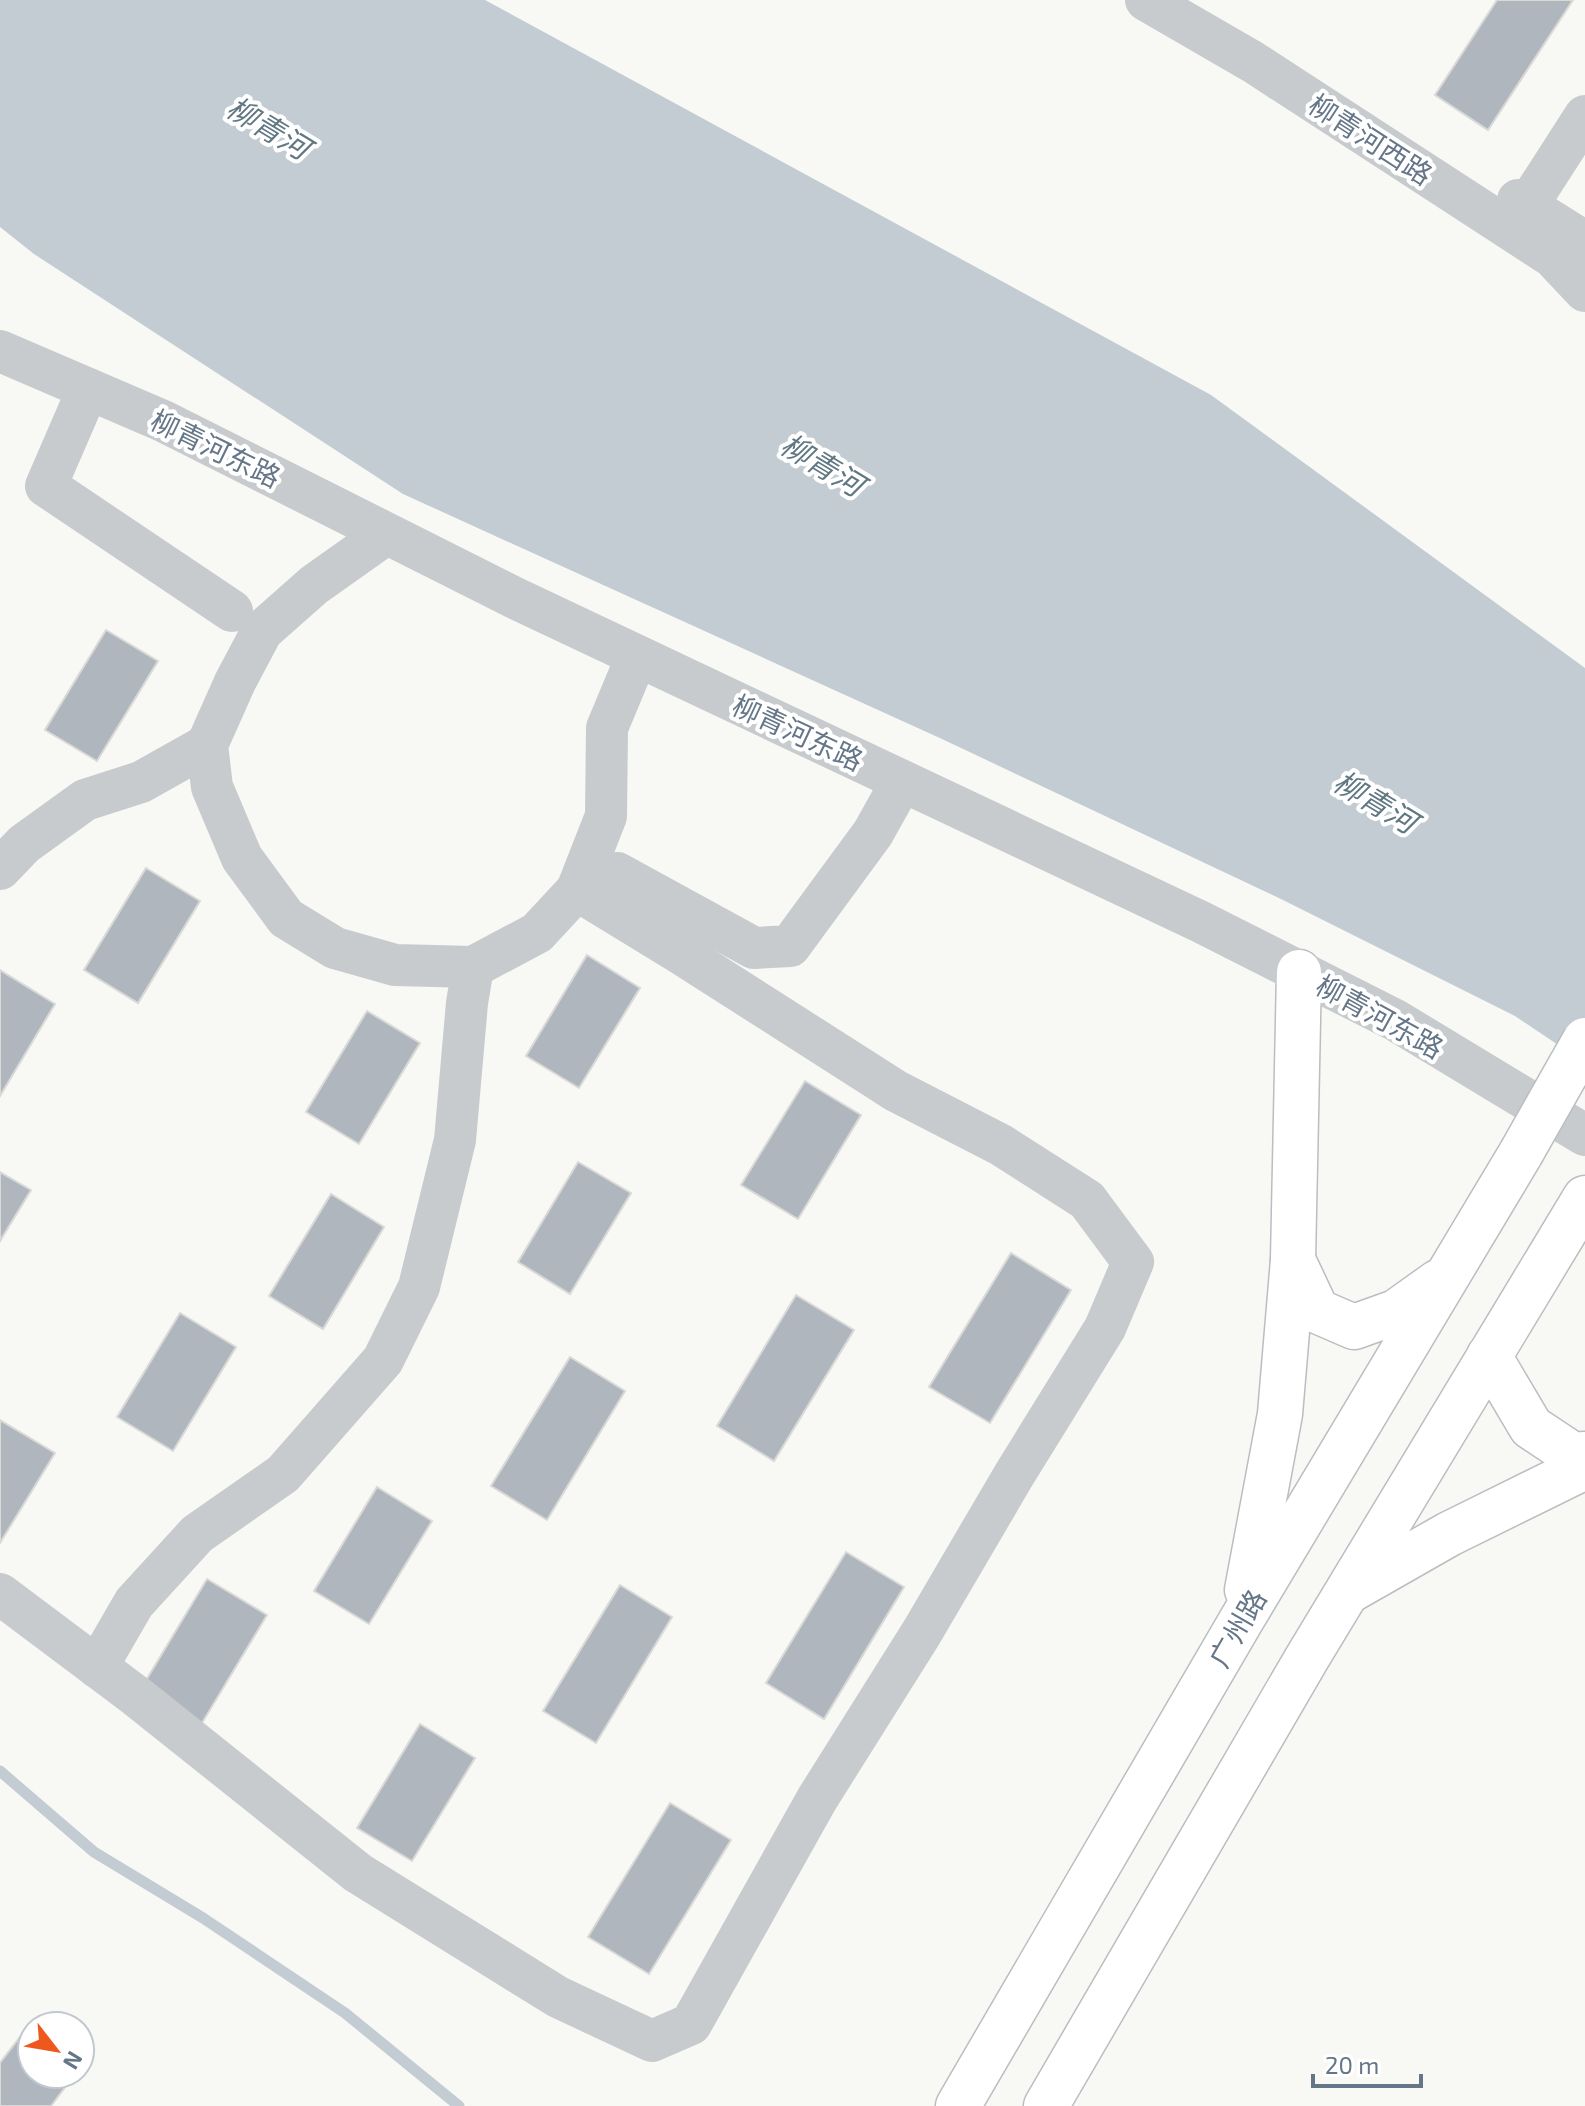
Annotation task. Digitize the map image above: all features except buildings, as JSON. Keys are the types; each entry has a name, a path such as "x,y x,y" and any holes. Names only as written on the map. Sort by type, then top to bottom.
{"main road":[{"path":"1242,1619 1280,1414 1293,1260 1299,972"},
{"name":"广州路","path":"958,2106 1585,1040"},
{"path":"1046,2106 1347,1592 1585,1198"},
{"path":"1293,1260 1317,1311 1354,1327 1396,1312 1448,1275"},
{"path":"1489,1356 1531,1427 1573,1455 1585,1454"},
{"path":"1347,1592 1449,1534 1585,1467"}],"street":[{"name":"柳青河西路","path":"1146,0 1253,62 1553,257 1585,291"},
{"path":"1202,0 1585,242"},
{"path":"1527,206 1585,116"},
{"name":"柳青河东路","path":"0,351 163,421 515,598 1201,922 1395,1020 1585,1135"},
{"path":"88,389 46,486 232,611"},
{"path":"386,534 314,585 262,631 207,745 212,787 242,858 286,918 335,948 395,965 473,967 537,933 577,890 606,816 607,728 637,656"},
{"path":"0,869 24,844 85,800 141,782 207,745"},
{"path":"617,873 754,948 790,946 873,833 902,781"},
{"path":"0,1594 358,1873 558,1997 652,2041 691,2024 817,1799 922,1632 1105,1328 1133,1262 1087,1200 1001,1145 896,1091 577,890"},
{"path":"97,1667 134,1603 197,1534 283,1474 383,1360 419,1287 455,1140 473,967"}],"water":[{"name":"柳青河","path":"0,0 485,0 1211,395 1585,668 1585,1063 1515,1016 1283,900 942,739 403,494 34,254 0,227"}],"waterway":[{"path":"0,1771 94,1852 203,1918 345,2013 459,2106"}]}
